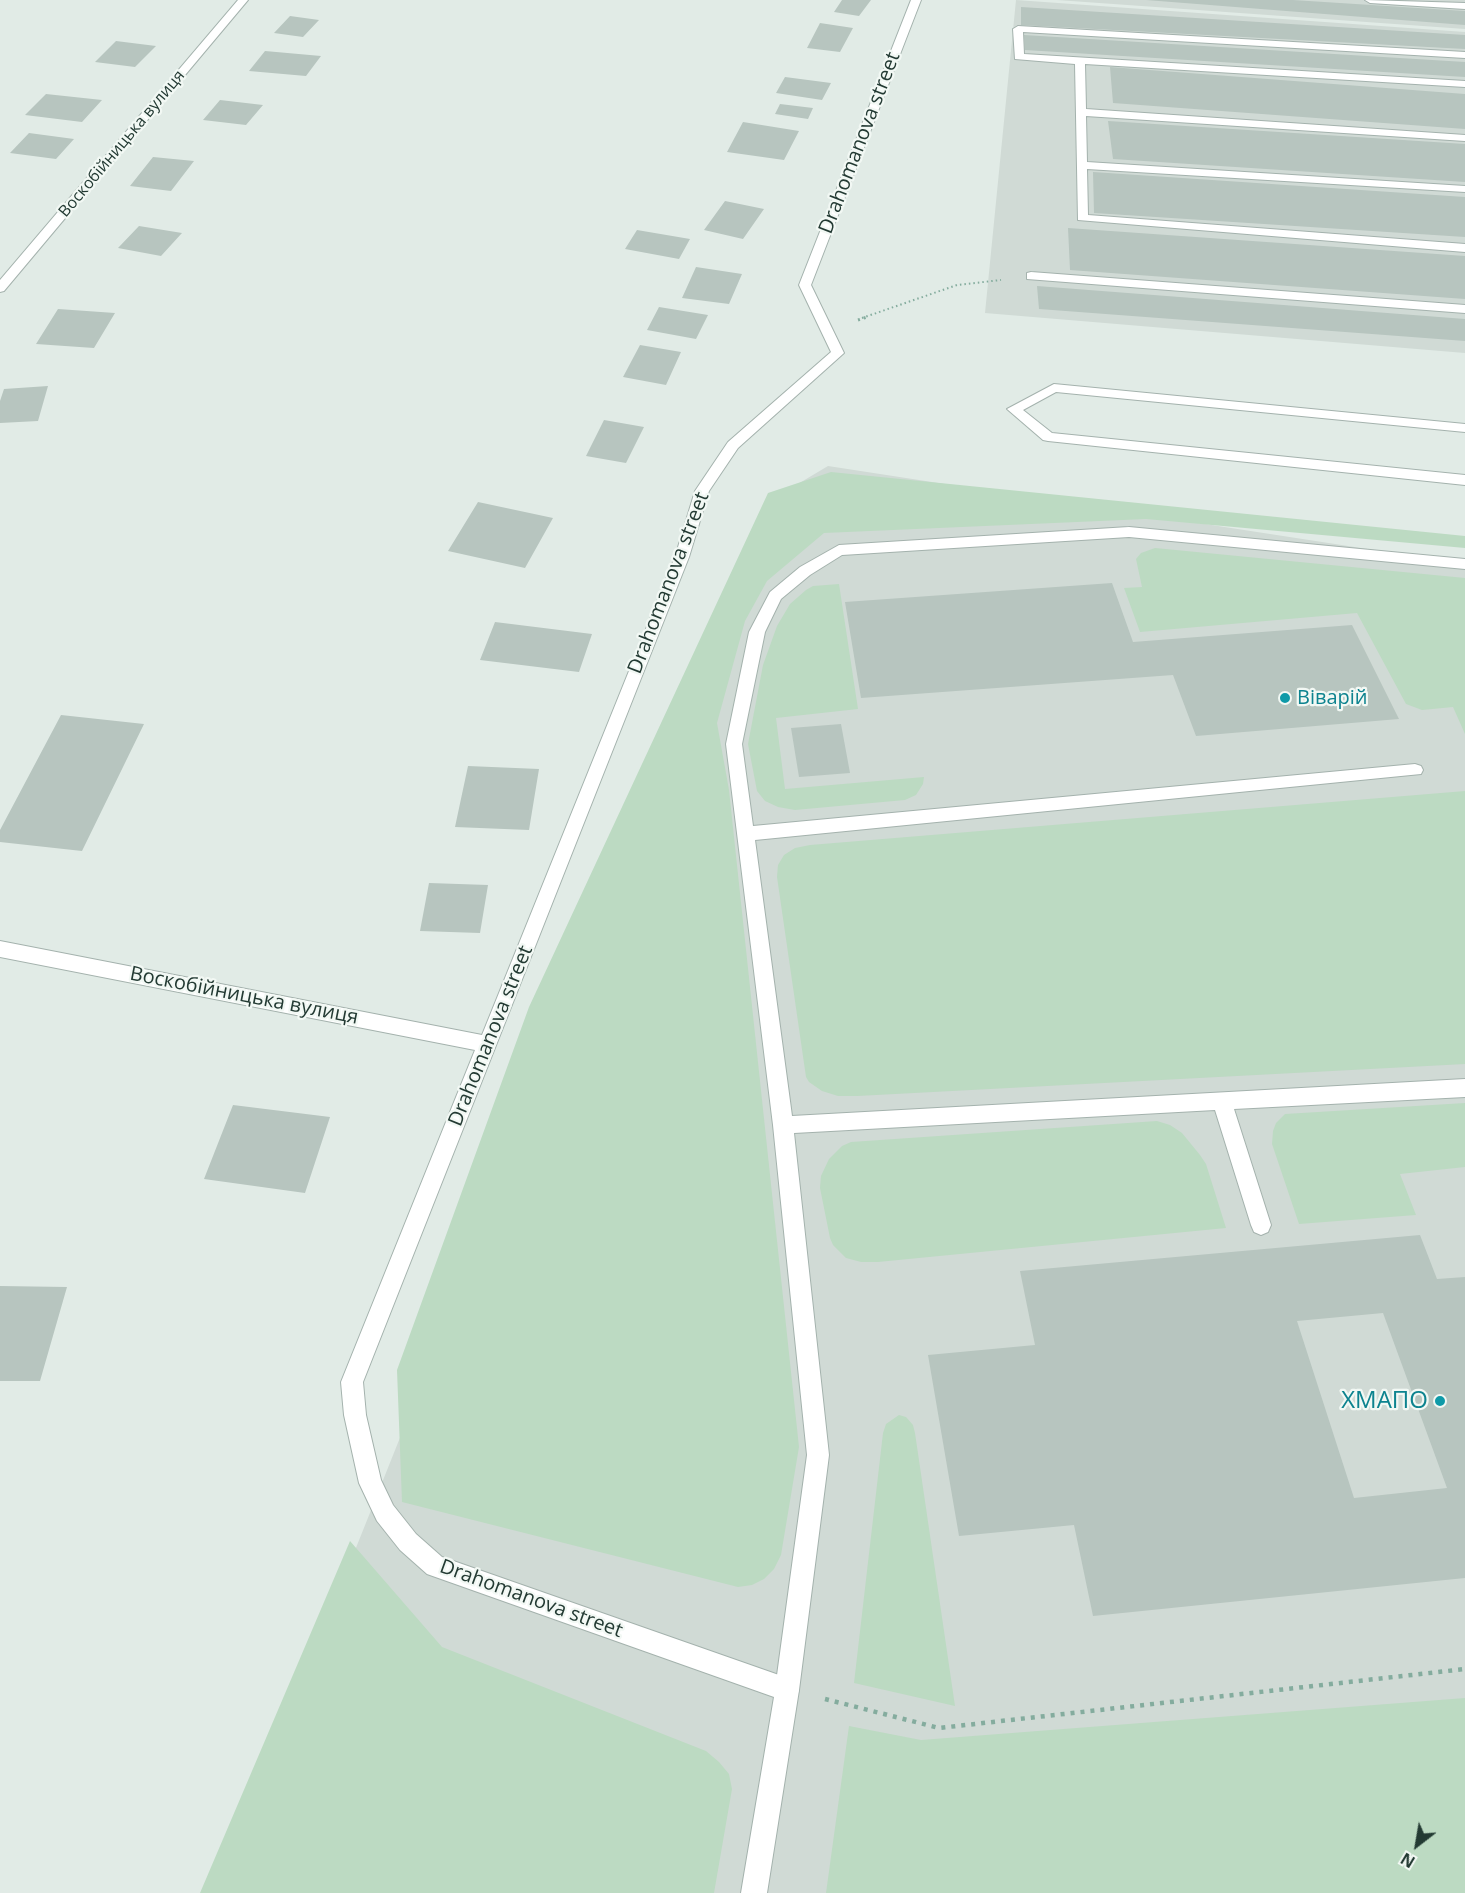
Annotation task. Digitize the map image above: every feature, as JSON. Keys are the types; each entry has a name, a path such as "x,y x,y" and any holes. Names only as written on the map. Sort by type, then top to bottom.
{"street":[{"name":"Воскобійницька вулиця","path":"0,288 243,0"},
{"name":"Drahomanova street","path":"787,1690 435,1566 408,1542 385,1513 370,1483 355,1415 352,1382 682,557 702,491 733,445 838,353 805,285 916,0"},
{"path":"1371,0 1443,2 1465,6"},
{"path":"1465,55 1018,28 1019,57 1465,84"},
{"path":"1080,61 1082,218 1465,248"},
{"path":"1081,112 1465,138"},
{"path":"1082,165 1465,189"},
{"path":"1031,276 1465,309"},
{"path":"1465,428 1054,388 1014,409 1048,437 1465,480"},
{"path":"754,1893 787,1690 818,1455 783,1125 734,744 757,632 775,596 805,571 839,550 1129,532 1465,564"},
{"path":"745,834 1414,770"},
{"name":"Воскобійницька вулиця","path":"0,949 489,1044"},
{"path":"783,1125 1465,1088"},
{"path":"1221,1100 1261,1225"}],"path":[{"path":"827,331 957,285 1031,276"},
{"path":"787,1690 939,1728 1465,1669"}],"shaded area":[{"path":"1016,0 1465,32 1465,353 985,313"},
{"path":"1057,0 1465,0 1465,29"},
{"path":"828,466 1465,564 1465,1893 218,1893 776,497"}],"green space":[{"path":"831,472 1465,536 1465,548 1146,519 824,533 767,581 745,621 717,723 729,790 799,1447 781,1555 774,1569 764,1579 752,1585 738,1587 402,1502 397,1370 529,1007 768,493"},
{"path":"1155,548 1465,578 1465,734 1453,707 1422,710 1406,704 1357,613 1140,632 1124,588 1142,587 1136,559 1141,553"},
{"path":"839,584 858,709 776,718 785,789 924,777 923,784 916,795 905,800 795,810 778,807 765,801 757,791 748,744 763,665 777,626 790,604 813,586"},
{"path":"1465,791 1465,1064 857,1096 838,1096 822,1091 806,1077 777,877 778,865 784,855 795,848"},
{"path":"1465,1103 1465,1167 1400,1174 1416,1215 1299,1224 1272,1144 1276,1123 1285,1114"},
{"path":"1157,1121 1170,1125 1182,1133 1206,1164 1226,1228 878,1262 861,1262 846,1258 833,1245 830,1238 820,1188 821,1176 829,1159 842,1146 851,1142"},
{"path":"899,1415 906,1417 913,1425 915,1433 955,1706 854,1683 883,1433 886,1424"},
{"path":"350,1541 442,1647 706,1751 719,1762 729,1774 732,1789 714,1893 200,1893"},
{"path":"1465,1698 1465,1893 826,1893 849,1726 921,1740"}],"building":[{"path":"842,0 871,0 859,16 834,12"},
{"path":"1146,0 1293,0 1465,11 1465,25"},
{"path":"1021,7 1465,35 1465,49 1021,25"},
{"path":"290,16 319,20 303,37 274,33"},
{"path":"820,23 853,28 840,52 807,48"},
{"path":"1024,35 1465,62 1465,77 1025,50"},
{"path":"116,41 156,46 135,67 95,62"},
{"path":"265,51 321,56 306,76 249,71"},
{"path":"1110,67 1465,94 1465,129 1113,103"},
{"path":"785,77 831,83 822,100 776,93"},
{"path":"46,94 102,100 82,122 25,115"},
{"path":"220,100 263,105 246,125 203,120"},
{"path":"780,104 813,108 808,119 775,114"},
{"path":"1108,121 1465,144 1465,182 1113,159"},
{"path":"743,122 799,131 784,160 727,152"},
{"path":"29,133 74,139 56,159 10,153"},
{"path":"153,157 194,161 171,191 130,186"},
{"path":"1093,172 1465,197 1465,237 1094,213"},
{"path":"725,201 764,209 743,239 704,230"},
{"path":"139,226 182,233 161,256 118,248"},
{"path":"1068,228 1465,256 1465,299 1070,270"},
{"path":"637,230 690,239 679,259 625,249"},
{"path":"696,267 742,274 729,304 682,298"},
{"path":"1037,286 1465,319 1465,341 1039,309"},
{"path":"659,307 708,315 696,339 647,330"},
{"path":"58,309 115,313 94,348 36,344"},
{"path":"640,345 681,352 666,385 623,377"},
{"path":"48,386 38,421 0,423 0,401 4,389"},
{"path":"604,420 644,427 626,463 586,456"},
{"path":"478,502 553,518 525,568 448,551"},
{"path":"1112,583 1133,642 1352,625 1399,719 1196,736 1173,675 861,698 845,602"},
{"path":"495,622 592,634 579,672 480,660"},
{"path":"61,715 144,724 82,851 0,842 0,830"},
{"path":"841,724 850,773 799,777 791,728"},
{"path":"468,766 539,769 529,830 455,827"},
{"path":"429,883 488,885 480,933 420,931"},
{"path":"233,1105 330,1117 305,1193 204,1179"},
{"path":"1420,1235 1437,1279 1465,1277 1465,1578 1093,1616 1074,1525 959,1536 928,1355 1035,1345 1020,1271","holes":["1383,1313 1447,1488 1354,1498 1297,1321"]},
{"path":"0,1286 67,1287 40,1381 0,1381"}],"place":[{"name":"Віварій","path":"1285,698"},
{"name":"ХМАПО","path":"1440,1401"}]}
